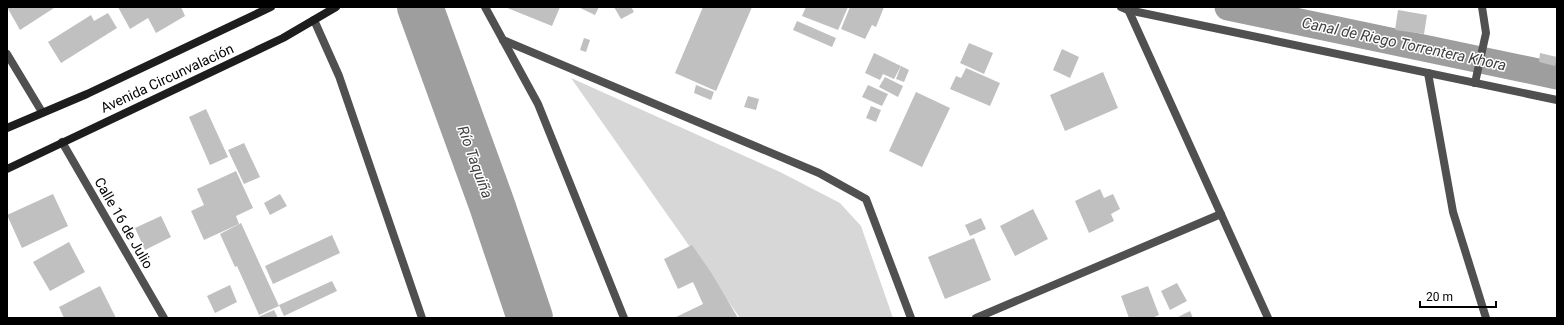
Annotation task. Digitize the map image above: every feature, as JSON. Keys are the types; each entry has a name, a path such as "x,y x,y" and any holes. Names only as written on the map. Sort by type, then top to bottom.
{"main road":[{"name":"Avenida Circunvalación","path":"7,128 94,90 271,7"},
{"name":"Avenida Circunvalación","path":"7,169 283,38 336,7"}],"street":[{"path":"485,7 538,104 624,318"},
{"path":"1475,83 1486,33 1482,7"},
{"path":"1125,8 1557,100"},
{"path":"1125,8 1268,318"},
{"path":"314,20 338,76 422,318"},
{"path":"503,40 819,173 866,199 911,318"},
{"path":"7,54 42,112"},
{"path":"1428,73 1453,212 1486,318"},
{"name":"Calle 16 de Julio","path":"62,142 164,318"},
{"path":"976,318 1221,214"}],"shaded area":[{"path":"571,78 780,172 840,203 861,226 893,318 740,318"}],"building":[{"path":"7,7 53,7 54,8 20,30"},
{"path":"118,7 181,7 185,16 156,33 148,18 130,29"},
{"path":"505,7 560,7 552,26"},
{"path":"578,7 599,7 595,15"},
{"path":"614,7 631,7 634,12 621,19"},
{"path":"703,7 752,7 716,91 675,73"},
{"path":"806,7 848,7 838,30 802,16"},
{"path":"850,7 884,7 876,27 872,25 865,39 841,29"},
{"path":"1398,10 1427,15 1424,34 1395,30"},
{"path":"108,13 117,28 61,63 48,42 91,15 94,21"},
{"path":"797,21 836,38 832,47 793,30"},
{"path":"584,38 590,40 586,52 580,50"},
{"path":"969,43 993,53 984,74 960,63"},
{"path":"1062,49 1079,57 1070,78 1053,70"},
{"path":"874,53 901,66 894,79 883,74 880,80 865,73"},
{"path":"1540,53 1557,57 1555,66 1539,62"},
{"path":"901,66 909,70 904,82 896,79"},
{"path":"966,68 1000,83 990,106 950,89 956,76 961,78"},
{"path":"1103,72 1118,108 1065,131 1050,95"},
{"path":"885,77 903,86 898,97 879,87"},
{"path":"696,85 714,92 711,100 694,93"},
{"path":"868,85 888,94 882,106 862,97"},
{"path":"916,92 950,108 922,167 889,151"},
{"path":"748,96 759,99 756,110 744,107"},
{"path":"871,106 881,110 876,122 866,118"},
{"path":"206,109 228,157 210,165 189,117"},
{"path":"244,143 260,177 244,184 228,150"},
{"path":"236,171 253,208 236,216 239,224 204,240 191,211 204,205 197,189"},
{"path":"1100,189 1104,198 1113,194 1120,209 1111,214 1114,221 1089,233 1075,201"},
{"path":"53,194 68,226 22,248 7,215"},
{"path":"280,194 287,206 270,215 264,203"},
{"path":"1033,209 1048,239 1015,256 1000,226"},
{"path":"161,216 171,237 145,250 135,228"},
{"path":"981,218 986,229 970,236 965,225"},
{"path":"241,223 279,306 259,315 237,266 235,267 220,234"},
{"path":"332,235 340,253 273,284 265,266"},
{"path":"974,238 991,280 945,299 928,257"},
{"path":"69,242 85,272 50,291 33,262"},
{"path":"692,245 712,274 738,318 674,318 703,304 693,282 678,289 664,259"},
{"path":"332,281 337,291 284,316 279,305"},
{"path":"1177,283 1187,301 1170,310 1161,291"},
{"path":"230,285 237,302 215,313 207,296"},
{"path":"100,286 116,318 64,318 59,307"},
{"path":"1148,286 1159,315 1152,318 1129,318 1121,296"},
{"path":"274,310 278,318 256,318"},
{"path":"1190,311 1193,318 1176,318"}],"waterway":[{"name":"Río Taquiña","path":"420,7 492,205 530,318"},
{"name":"Canal de Riego Torrentera Khora","path":"1228,7 1557,76"}]}
